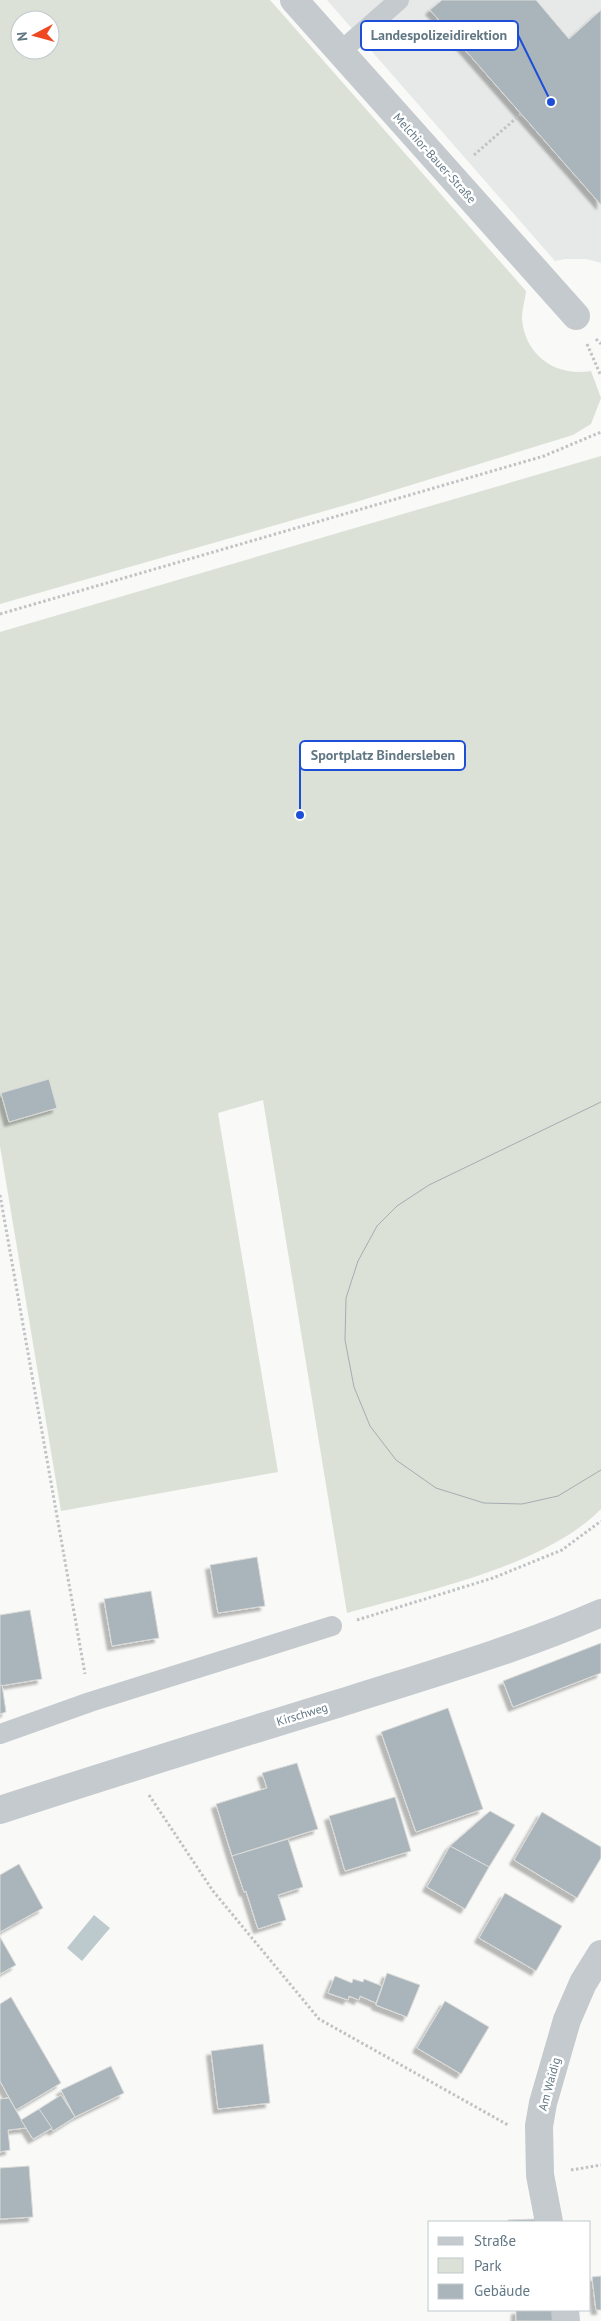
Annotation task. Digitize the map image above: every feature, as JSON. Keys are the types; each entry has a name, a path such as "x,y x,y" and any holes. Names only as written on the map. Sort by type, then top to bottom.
{"street":[{"name":"Melchior-Bauer-Straße","path":"294,0 576,316"},
{"name":"Kirschweg","path":"0,1810 131,1767 464,1664 547,1636 601,1613"},
{"name":"Am Waidig","path":"549,2221 540,2175 539,2126 543,2103 567,2020 583,1983 601,1954"}],"lane":[{"path":"340,52 399,0"},
{"path":"0,1734 90,1702 332,1626"}],"path":[{"path":"474,155 521,114"},
{"path":"0,614 544,456 601,432"},
{"path":"0,1195 90,1702"},
{"path":"332,1626 343,1625 493,1578 562,1550 601,1521"},
{"path":"131,1767 213,1891 318,2019 540,2142"}],"shaded area":[{"path":"327,0 601,0 601,263 586,259 555,261"},
{"path":"94,1915 110,1928 82,1961 67,1948"}],"green space":[{"path":"0,0 270,0 526,291 522,312 524,332 536,353 554,367 578,372 591,371 601,398 591,424 573,435 356,502 0,604"},
{"path":"601,456 601,1509 577,1529 548,1547 516,1562 446,1586 347,1613 263,1100 218,1113 278,1472 61,1511 0,1146 0,632"}],"building":[{"path":"442,0 536,0 569,39 601,10 601,205 430,10"},
{"path":"49,1079 57,1108 9,1122 1,1093"},
{"path":"257,1557 265,1606 218,1613 210,1565"},
{"path":"151,1591 159,1638 112,1646 104,1599"},
{"path":"30,1610 42,1679 0,1686 0,1615"},
{"path":"601,1643 601,1673 513,1707 503,1681"},
{"path":"2,1685 6,1712 0,1714 0,1686"},
{"path":"448,1708 483,1809 416,1832 381,1732"},
{"path":"297,1763 318,1829 232,1856 216,1804 267,1788 262,1773"},
{"path":"395,1797 411,1851 345,1871 329,1816"},
{"path":"490,1811 515,1825 489,1867 450,1846"},
{"path":"542,1812 601,1847 601,1858 577,1898 514,1860"},
{"path":"288,1839 303,1887 278,1895 286,1920 258,1929 232,1856"},
{"path":"450,1846 489,1867 465,1909 427,1887"},
{"path":"19,1864 43,1908 0,1932 0,1875"},
{"path":"505,1893 562,1926 536,1971 479,1938"},
{"path":"0,1937 16,1965 0,1974"},
{"path":"387,1973 420,1985 407,2017 376,2005"},
{"path":"335,1976 352,1983 353,1979 363,1982 364,1979 382,1986 376,2003 360,1996 359,2000 349,1996 348,2000 328,1993"},
{"path":"11,1997 61,2083 16,2110 0,2081 0,2004"},
{"path":"445,2001 489,2027 461,2074 417,2048"},
{"path":"263,2044 270,2103 218,2109 211,2051"},
{"path":"111,2066 124,2093 75,2117 61,2090"},
{"path":"61,2095 75,2117 53,2131 39,2109"},
{"path":"9,2098 26,2128 8,2130 10,2150 0,2152 0,2099"},
{"path":"39,2109 52,2128 33,2139 21,2120"},
{"path":"29,2166 33,2217 0,2219 0,2168"},
{"path":"536,2219 537,2221 508,2221"},
{"path":"601,2276 601,2310 596,2310 592,2277"},
{"path":"516,2311 553,2311 554,2321 516,2321"}],"tram line":[{"path":"601,1102 429,1185 397,1206 377,1226 358,1261 346,1298 345,1340 354,1387 370,1426 396,1460 436,1488 484,1503 522,1504 558,1496 601,1470"}],"place":[{"name":"Landespolizeidirektion","path":"551,102"},
{"name":"Sportplatz Bindersleben","path":"300,815"}]}
